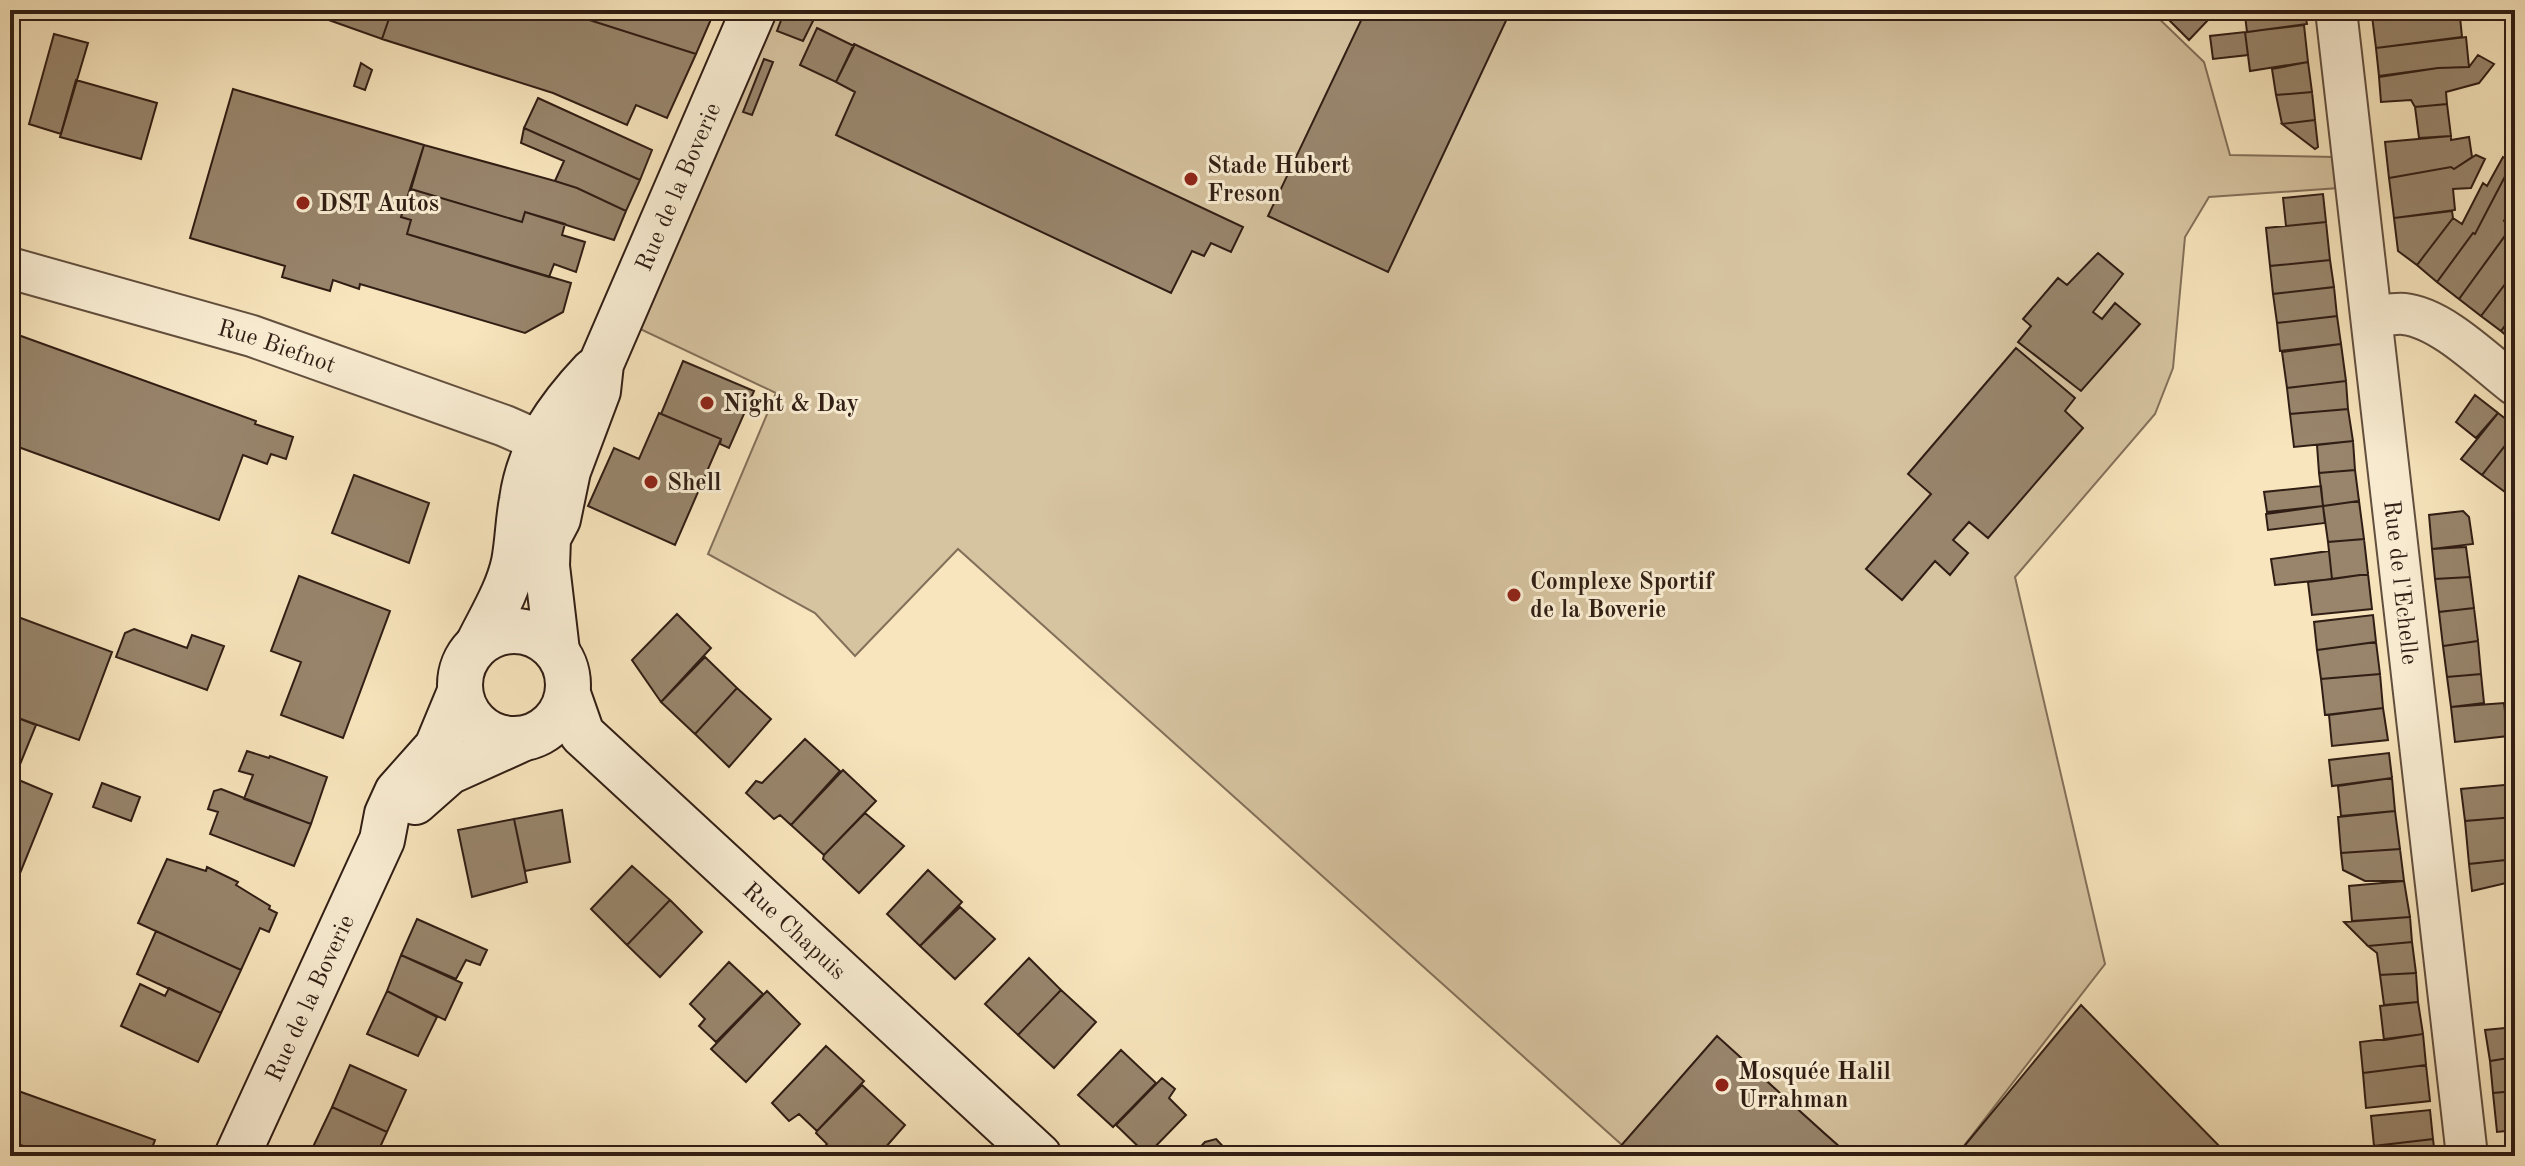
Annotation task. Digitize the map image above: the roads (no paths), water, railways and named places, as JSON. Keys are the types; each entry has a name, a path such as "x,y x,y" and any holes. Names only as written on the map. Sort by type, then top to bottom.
{"street":[{"name":"Rue de la Boverie","path":"557,651 547,566 548,538 558,519 568,471 598,391 601,364 754,10"},
{"name":"Rue de l'Echelle","path":"2336,10 2467,1156"},
{"name":"Rue Biefnot","path":"10,268 252,336 539,441"},
{"path":"2372,317 2403,314 2424,320 2447,332 2515,385"},
{"name":"Rue de la Boverie","path":"479,642 513,563 522,497 539,441 565,404 601,364"},
{"path":"539,441 549,471 540,515 548,538"},
{"path":"524,631 546,641 557,651 565,664 568,694 552,724 538,734 522,739 505,739 488,734 475,724 459,694 459,675 466,657 479,642 500,632 524,631"},
{"name":"Rue de la Boverie","path":"237,1156 382,840 387,814 397,792 437,747 459,694"},
{"name":"Rue Chapuis","path":"568,694 582,734 596,749 1039,1156"},
{"name":"Rue de la Boverie","path":"382,840 417,800 449,772 522,739"}],"place":[{"name":"Stade Hubert Freson","path":"1191,179"},
{"name":"DST Autos","path":"303,203"},
{"name":"Night & Day","path":"707,403"},
{"name":"Shell","path":"651,482"},
{"name":"Complexe Sportif de la Boverie","path":"1514,595"},
{"name":"Mosquée Halil Urrahman","path":"1722,1085"}]}
